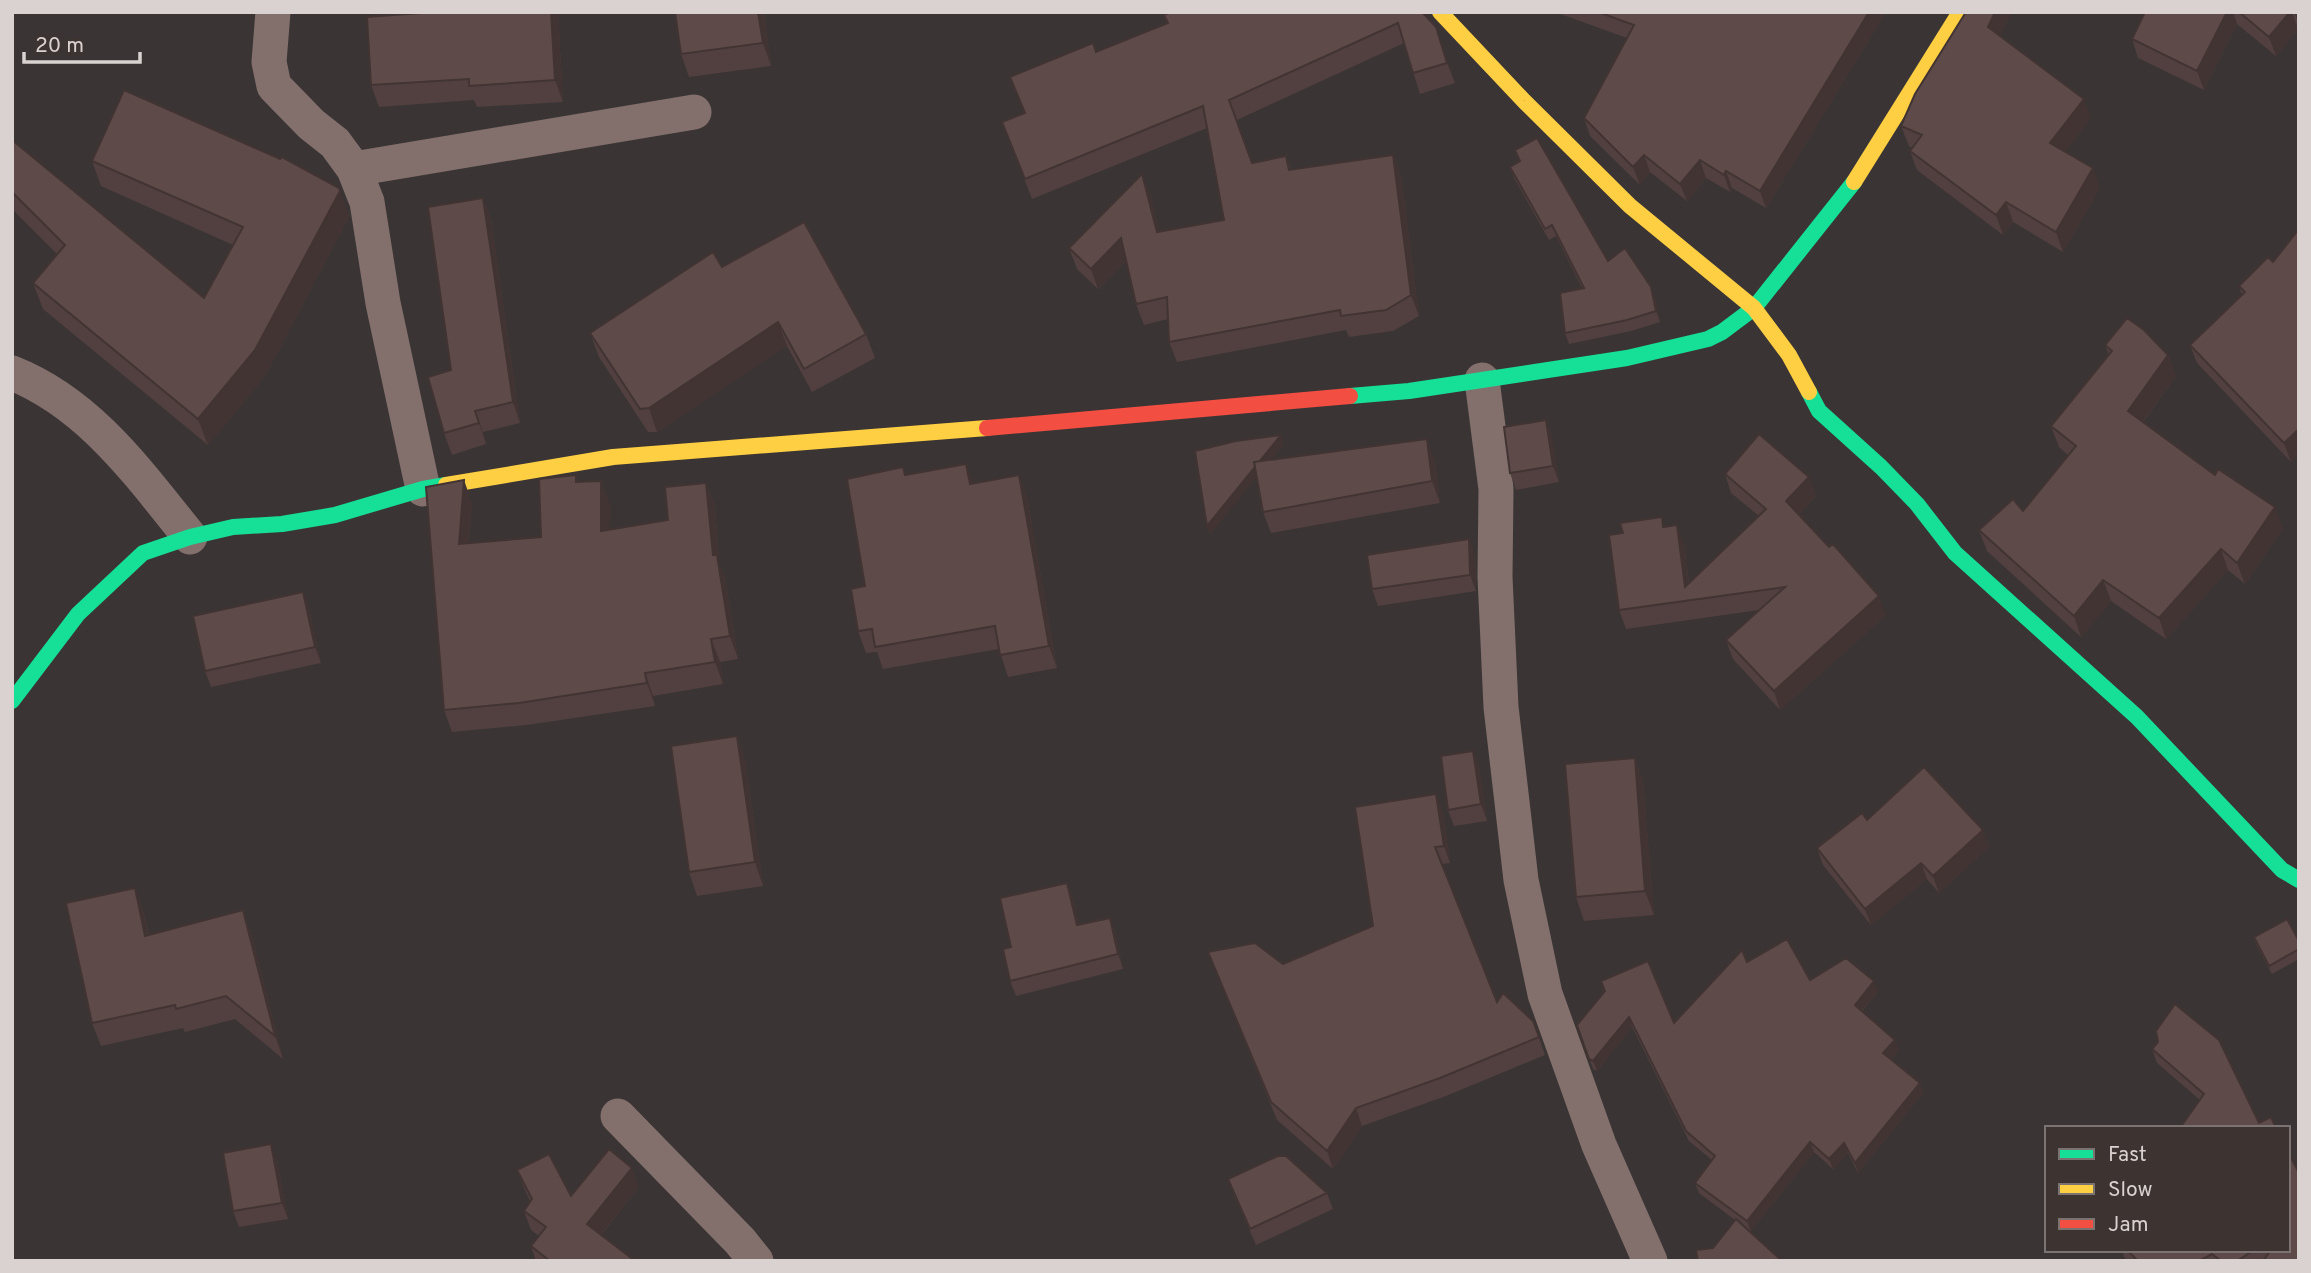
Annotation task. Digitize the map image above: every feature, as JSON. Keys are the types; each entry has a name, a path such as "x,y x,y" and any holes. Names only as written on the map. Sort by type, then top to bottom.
{"street":[{"path":"273,12 270,62 274,86 311,124 335,143 354,169 367,202 383,303 423,489"},
{"path":"1440,12 1524,102 1630,206 1754,308 1789,355 1819,411 1917,504 1955,553 2137,717 2282,870 2299,880"},
{"path":"12,701 78,614 143,553 190,537 233,527 282,524 335,515 423,489 614,457 1409,391 1627,358 1708,339 1754,308 1848,191 1961,12"},
{"path":"354,169 694,112"},
{"path":"12,373 40,384 98,430 190,537"},
{"path":"1482,380 1496,489 1495,589 1501,707 1521,880 1545,994 1599,1145 1650,1261"},
{"path":"618,1116 740,1241 756,1261"}],"building":[{"path":"435,12 551,12 555,80 469,86 469,79 371,85 367,17"},
{"path":"675,12 758,12 763,43 681,54"},
{"path":"1170,12 1422,12 1436,27 1447,63 1413,73 1398,23 1229,100 1252,163 1286,156 1289,170 1393,155 1411,295 1386,310 1341,316 1340,310 1169,342 1167,297 1136,304 1121,238 1091,269 1069,248 1142,174 1157,232 1224,220 1203,106 1025,179 1002,122 1025,113 1010,77 1093,43 1096,52 1168,23 1164,15"},
{"path":"1598,12 1869,12 1760,191 1726,171 1724,175 1700,160 1680,184 1644,155 1633,167 1584,118 1634,25"},
{"path":"1966,12 1995,12 1988,27 2084,99 2050,143 2093,168 2056,232 2006,202 1996,215 1910,151 1922,135 1901,126 1915,94"},
{"path":"2145,12 2227,12 2197,71 2132,39"},
{"path":"2239,12 2290,12 2269,37"},
{"path":"124,90 280,159 282,157 340,191 255,350 198,419 33,283 65,245 12,192 12,140 204,298 243,227 92,161"},
{"path":"1537,138 1608,261 1625,248 1651,287 1656,311 1565,333 1560,293 1584,288 1552,225 1545,229 1510,167 1520,161 1515,150"},
{"path":"483,198 513,402 475,411 479,423 444,433 428,377 451,370 428,207"},
{"path":"804,222 866,334 804,369 778,322 649,408 640,409 590,333 713,252 722,267"},
{"path":"2299,229 2299,429 2284,443 2190,345 2245,292 2239,286 2268,257 2273,262"},
{"path":"2127,318 2144,330 2168,355 2128,411 2215,475 2218,469 2275,507 2237,563 2221,549 2159,618 2103,580 2074,616 1979,530 2013,499 2023,511 2076,446 2051,426 2112,351 2105,345"},
{"path":"1546,420 1553,466 1510,473 1504,427"},
{"path":"1759,434 1809,477 1786,501 1829,547 1833,544 1879,596 1774,691 1726,640 1785,587 1619,610 1609,535 1623,533 1620,523 1662,517 1663,527 1677,525 1685,587 1766,509 1725,474"},
{"path":"1281,435 1260,461 1254,462 1255,467 1207,526 1195,451 1236,441"},
{"path":"1427,439 1432,481 1263,512 1254,462"},
{"path":"966,464 970,484 1019,475 1049,646 1000,655 995,626 875,647 872,629 858,631 851,589 865,586 847,479 903,467 905,475"},
{"path":"576,475 576,482 601,481 601,531 668,520 665,487 706,483 713,555 717,555 730,636 711,639 715,662 645,673 647,683 519,703 444,710 426,487 464,480 459,544 541,537 539,479"},
{"path":"1469,539 1470,575 1372,589 1367,555"},
{"path":"303,592 315,647 205,671 193,616"},
{"path":"737,736 755,862 689,872 671,746"},
{"path":"1473,751 1481,804 1448,810 1441,756"},
{"path":"1635,758 1645,891 1576,897 1565,764"},
{"path":"1924,767 1983,830 1933,876 1921,863 1865,909 1817,848 1862,813 1867,820"},
{"path":"1436,794 1444,846 1435,847 1497,1002 1503,993 1533,1021 1539,1037 1440,1078 1356,1108 1327,1151 1271,1102 1208,952 1255,943 1283,964 1373,926 1355,807"},
{"path":"1067,883 1077,925 1110,918 1118,954 1010,981 1003,949 1011,947 1000,898"},
{"path":"135,888 145,936 243,910 275,1036 226,996 176,1009 175,1005 92,1023 66,903"},
{"path":"2287,919 2299,941 2299,949 2269,966 2254,937"},
{"path":"1787,939 1810,980 1846,958 1874,981 1855,1005 1895,1040 1883,1053 1920,1083 1855,1163 1844,1143 1829,1159 1810,1142 1747,1221 1695,1183 1715,1156 1686,1131 1629,1017 1593,1061 1589,1059 1577,1025 1605,991 1601,981 1648,961 1674,1023 1742,950 1747,962"},
{"path":"2175,1004 2219,1040 2259,1123 2271,1117 2275,1126 2181,1126 2204,1094 2152,1049 2158,1042 2156,1031"},
{"path":"271,1144 282,1203 233,1211 223,1153"},
{"path":"609,1149 632,1168 587,1224 635,1261 550,1261 531,1246 546,1227 524,1211 532,1199 517,1170 549,1154 571,1196"},
{"path":"1278,1156 1286,1156 1327,1193 1250,1229 1228,1179"},
{"path":"2290,1156 2299,1173 2299,1261 2263,1261 2270,1252 2290,1252"},
{"path":"1736,1219 1782,1261 1698,1261 1696,1250 1713,1248"},
{"path":"2129,1252 2251,1252 2237,1261 2221,1261 2212,1254 2199,1261 2138,1261"}],"traffic: fast":[{"path":"1350,396 1409,391 1627,358 1708,339 1754,308 1854,182"},
{"path":"1809,392 1819,411 1917,504 1955,553 2137,717 2282,870 2299,880"},
{"path":"12,701 78,614 143,553 190,537 233,527 282,524 335,515 423,489 446,485"}],"traffic: slow":[{"path":"1440,12 1524,101 1630,206 1754,308 1789,355 1809,392"},
{"path":"1854,182 1960,12"},
{"path":"446,485 613,457 987,428"}],"traffic: jam":[{"path":"987,428 1350,396"}]}
